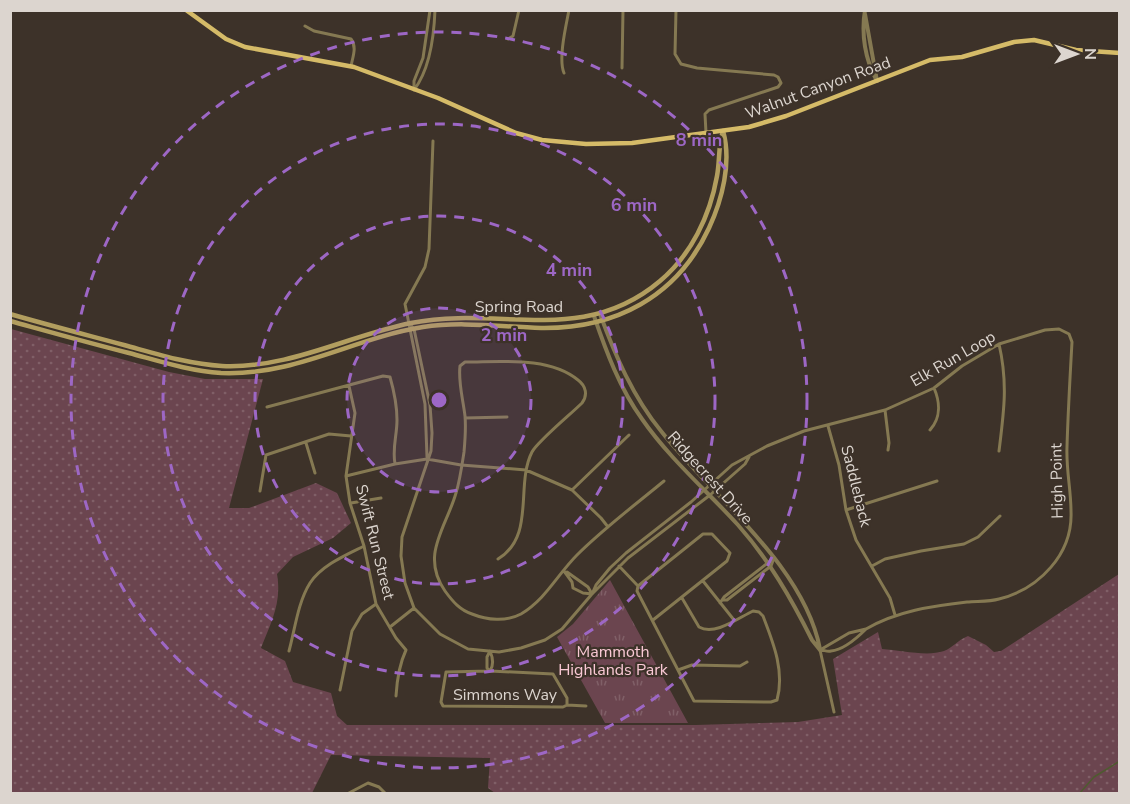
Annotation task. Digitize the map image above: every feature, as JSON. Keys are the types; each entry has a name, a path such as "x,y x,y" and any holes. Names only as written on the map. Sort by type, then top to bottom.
{"main road":[{"name":"Walnut Canyon Road","path":"186,10 226,39 245,47 351,67 468,111 497,126 542,140 615,145 723,131 769,122 930,60 962,57 1021,41 1038,41 1076,50 1119,53"},
{"name":"Spring Road","path":"10,314 179,360 225,366 263,364 290,359 409,323 456,318 554,321 594,316 638,298 680,262 707,215 718,173 719,142 723,131"},
{"name":"Spring Road","path":"10,321 180,367 223,373 261,371 291,366 412,329 456,325 556,328 602,321 629,311 650,299 675,279 691,259 712,221 721,191 726,158 726,141 723,131"}],"street":[{"path":"414,90 414,81 423,58 430,10"},
{"path":"414,90 421,81 431,45 435,10"},
{"path":"508,39 513,36 519,10"},
{"path":"564,73 563,53 569,10"},
{"path":"622,68 623,10"},
{"path":"676,10 675,54 683,65 774,75 781,83 778,87 709,110 705,114 706,133"},
{"path":"865,12 862,20 865,45 871,71 877,81"},
{"path":"305,26 314,31 351,39 354,42 351,67"},
{"name":"Elk Run Loop","path":"433,141 429,249 425,267 405,304 412,329 426,414 427,459 401,546 405,583 414,608 440,634 468,649 499,652 545,640 562,629 619,566 710,495 745,464 749,457"},
{"name":"Ridgecrest Drive","path":"600,314 617,358 635,392 660,430 774,558 800,597 818,638 834,712"},
{"name":"Ridgecrest Drive","path":"594,316 620,381 642,419 672,455 739,526 769,564 820,650"},
{"name":"Elk Run Loop","path":"592,594 596,585 610,568 626,553 691,502 732,465 766,446 785,438 885,410 934,387 962,366 999,344 1045,330 1059,329 1070,334"},
{"name":"High Point","path":"820,650 851,633 866,629 895,615 949,604 998,599 1023,590 1043,578 1058,559 1068,535 1072,513 1066,449 1072,342 1070,334"},
{"path":"999,344 1005,368 1005,401 999,451"},
{"path":"498,559 507,554 512,547 523,516 526,470 533,450 586,398 586,393 582,383 566,371 547,364 465,362 460,366 459,374 465,418 461,465 456,493 436,545 434,566 441,585 455,604 468,613 483,618 503,619 518,615 545,596 576,556 664,481"},
{"path":"267,407 382,376 390,377 396,405 397,423 393,452 395,464"},
{"name":"Swift Run Street","path":"349,386 355,413 346,476 350,503 364,546 376,604 406,650 399,670 396,696"},
{"path":"930,430 936,423 938,411 938,398 934,387"},
{"path":"885,410 888,450"},
{"path":"465,418 507,417"},
{"name":"Saddleback","path":"828,426 839,465 846,510 856,540 890,598 895,615"},
{"path":"260,491 266,455 329,434 351,436"},
{"path":"573,490 629,435"},
{"path":"306,443 315,473"},
{"path":"346,476 427,459 461,465 526,470 573,490 608,527"},
{"path":"846,510 937,481"},
{"path":"350,503 381,498"},
{"path":"872,566 885,559 921,550 964,544 978,537 1000,516"},
{"path":"652,621 727,561 730,552 712,534 703,534 638,586 637,591 652,621 694,701 771,702 777,700 779,676 776,650 763,615 756,611 715,629 703,629 699,627 682,598"},
{"path":"289,651 304,594 311,581 322,570 364,546"},
{"path":"721,601 774,558"},
{"path":"619,566 638,586"},
{"path":"564,571 572,582 573,588 592,594"},
{"path":"564,571 588,587 592,594"},
{"path":"703,581 721,601 734,621"},
{"path":"340,690 352,631 362,614 376,604"},
{"path":"390,627 414,608"},
{"name":"High Point","path":"820,650 831,651 866,629"},
{"path":"851,633 855,638"},
{"path":"490,651 487,657 487,668 490,671"},
{"path":"678,670 692,665 740,666 747,662"},
{"name":"Simmons Way","path":"490,671 553,674 567,698 567,705 563,708 443,706 441,702 446,672 490,671"},
{"path":"567,705 586,706"},
{"path":"347,794 368,783 379,787 386,794"},
{"path":"451,794 469,794"}],"green space":[{"path":"11,329 169,372 205,379 263,379 229,508 249,508 316,483 337,493 351,523 333,538 293,557 277,574 277,603 261,648 285,661 293,682 331,693 337,716 347,725 696,725 798,722 842,715 833,659 878,632 882,649 937,653 947,650 968,636 994,652 1001,651 1119,574 1119,793 495,793 488,788 490,758 331,755 312,793 11,793"},
{"name":"Mammoth Highlands Park","path":"610,580 688,723 605,723 557,637 573,624"}],"waterway":[{"path":"1079,794 1094,777 1120,761"}]}
